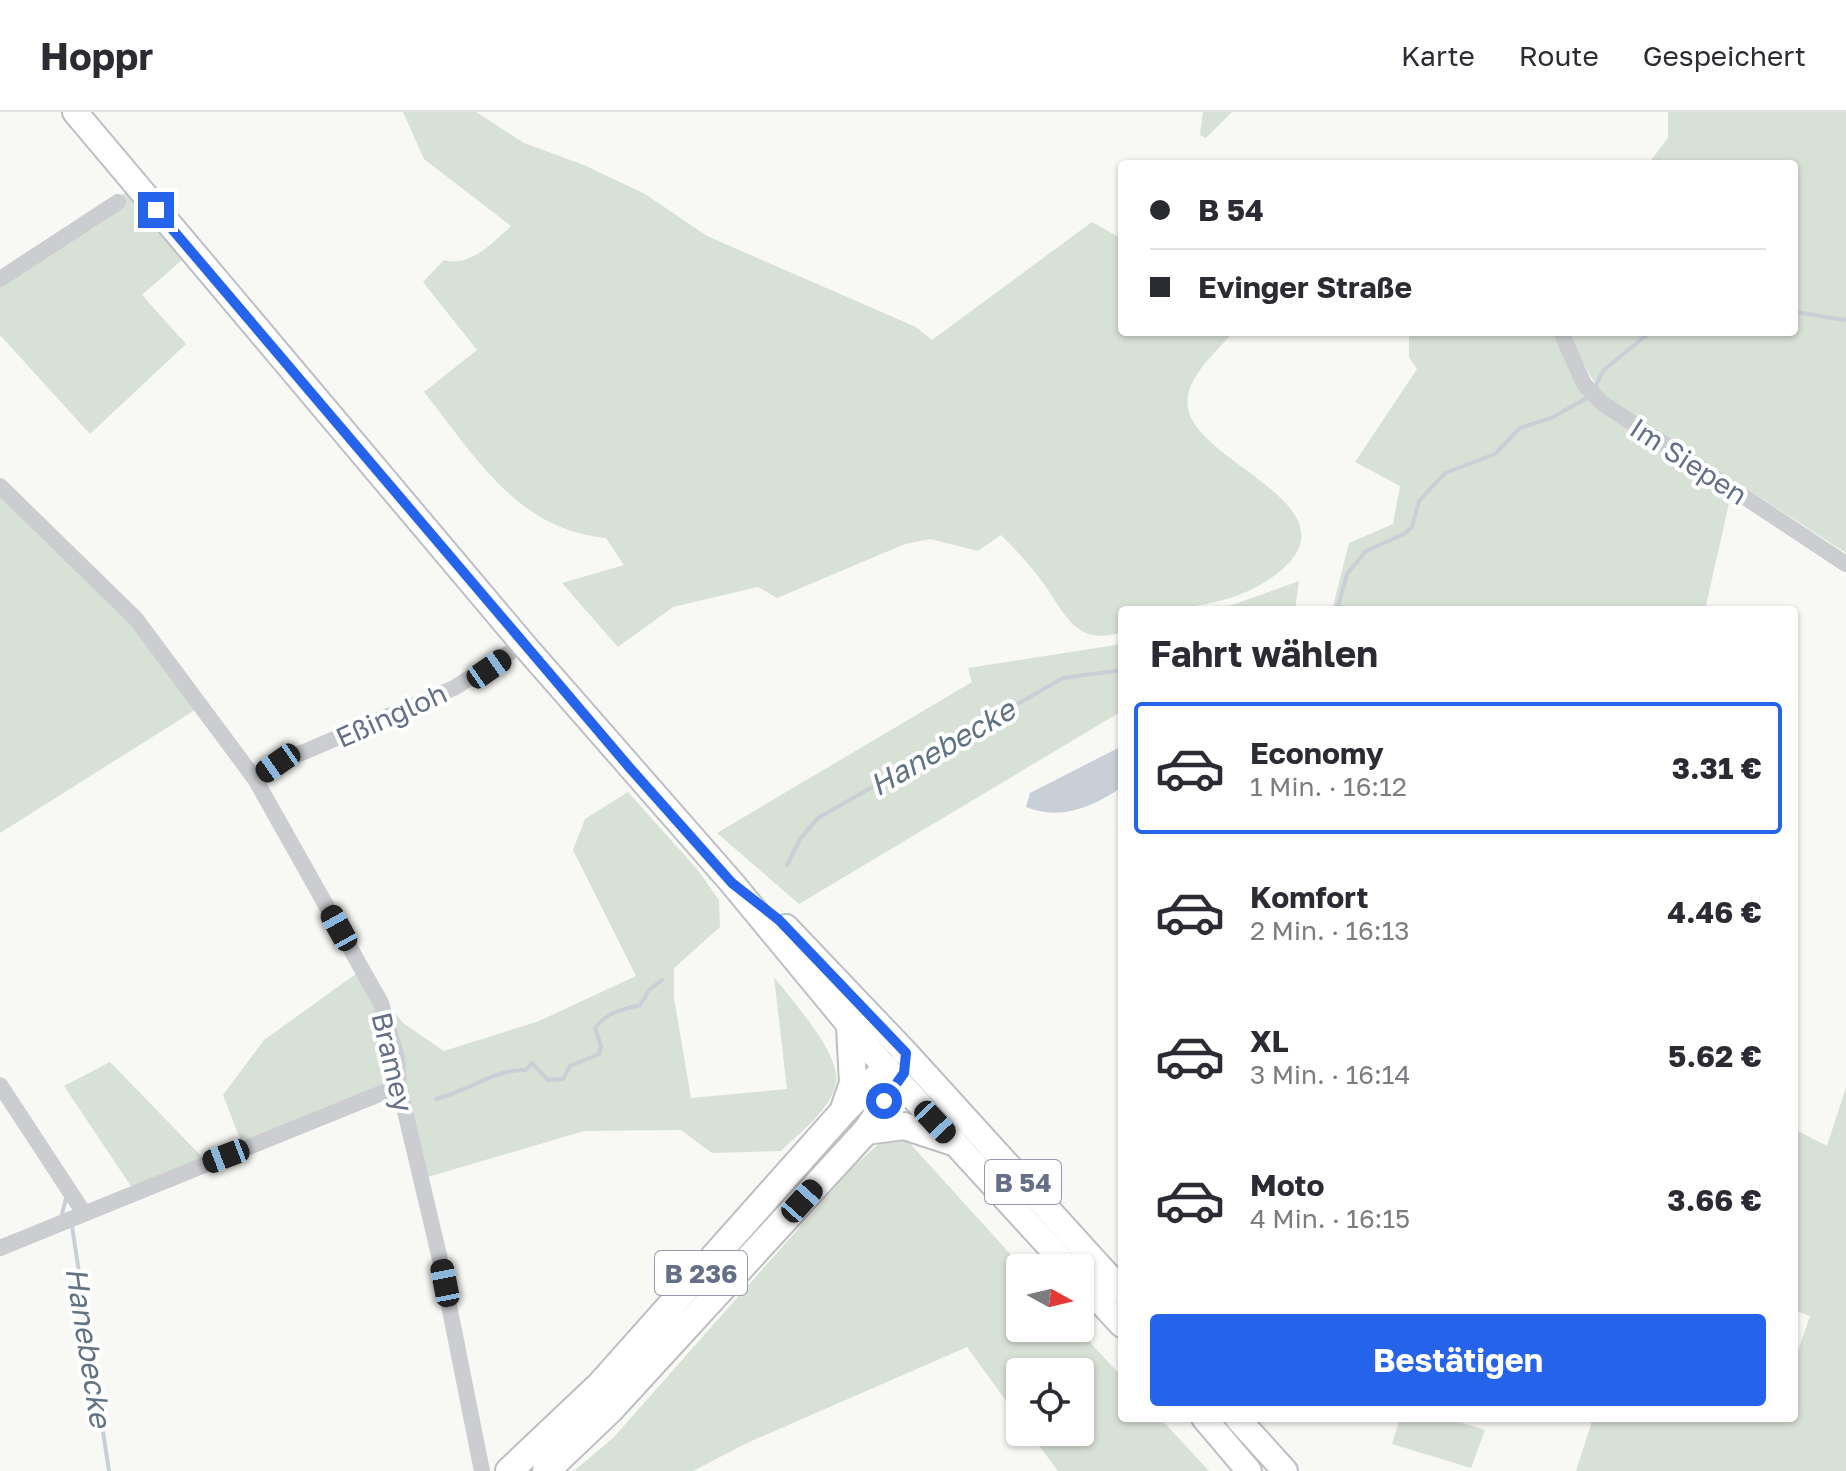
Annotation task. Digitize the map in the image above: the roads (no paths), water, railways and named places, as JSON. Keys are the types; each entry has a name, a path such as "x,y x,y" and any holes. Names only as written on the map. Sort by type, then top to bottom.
{"highway":[{"path":"842,1113 853,1083 850,1027"},
{"name":"B 236","path":"509,1471 563,1422 654,1327 842,1113 904,1069"},
{"name":"B 236","path":"546,1471 610,1410 866,1131 904,1069"},
{"path":"866,1131 904,1126 953,1142"}],"main road":[{"name":"B 54","path":"75,112 523,644 732,883 850,1027 904,1069 953,1142 1056,1254"},
{"name":"B 54","path":"732,883 779,920 904,1069 1118,1287"},
{"path":"1094,1295 1118,1321"},
{"path":"1207,1422 1249,1471"},
{"path":"1241,1422 1285,1471"}],"street":[{"path":"0,279 118,202"},
{"name":"Im Siepen","path":"1563,336 1584,384 1602,403 1846,564"},
{"name":"Bramey","path":"0,486 136,619 255,779 381,1003 397,1058 399,1086 439,1255 482,1471"},
{"name":"Eßingloh","path":"255,779 278,763 454,688 523,644"},
{"path":"0,1085 84,1213"},
{"path":"0,1248 399,1086"}],"waterway":[{"name":"Hanebecke","path":"1798,313 1846,320"},
{"name":"Hanebecke","path":"1594,390 1603,371 1645,336"},
{"name":"Hanebecke","path":"1338,606 1347,574 1366,551 1404,534 1412,527 1419,501 1445,473 1495,454 1520,428 1551,418 1589,397"},
{"name":"Hanebecke","path":"787,865 800,839 818,818 1063,678 1118,671"},
{"name":"Hanebecke","path":"436,1099 504,1073 526,1070 532,1063 548,1080 563,1079 570,1066 599,1054 601,1046 595,1028 604,1018 640,1005 649,990 662,980"},
{"path":"62,1214 66,1198"},
{"name":"Hanebecke","path":"72,1226 109,1471"}]}
